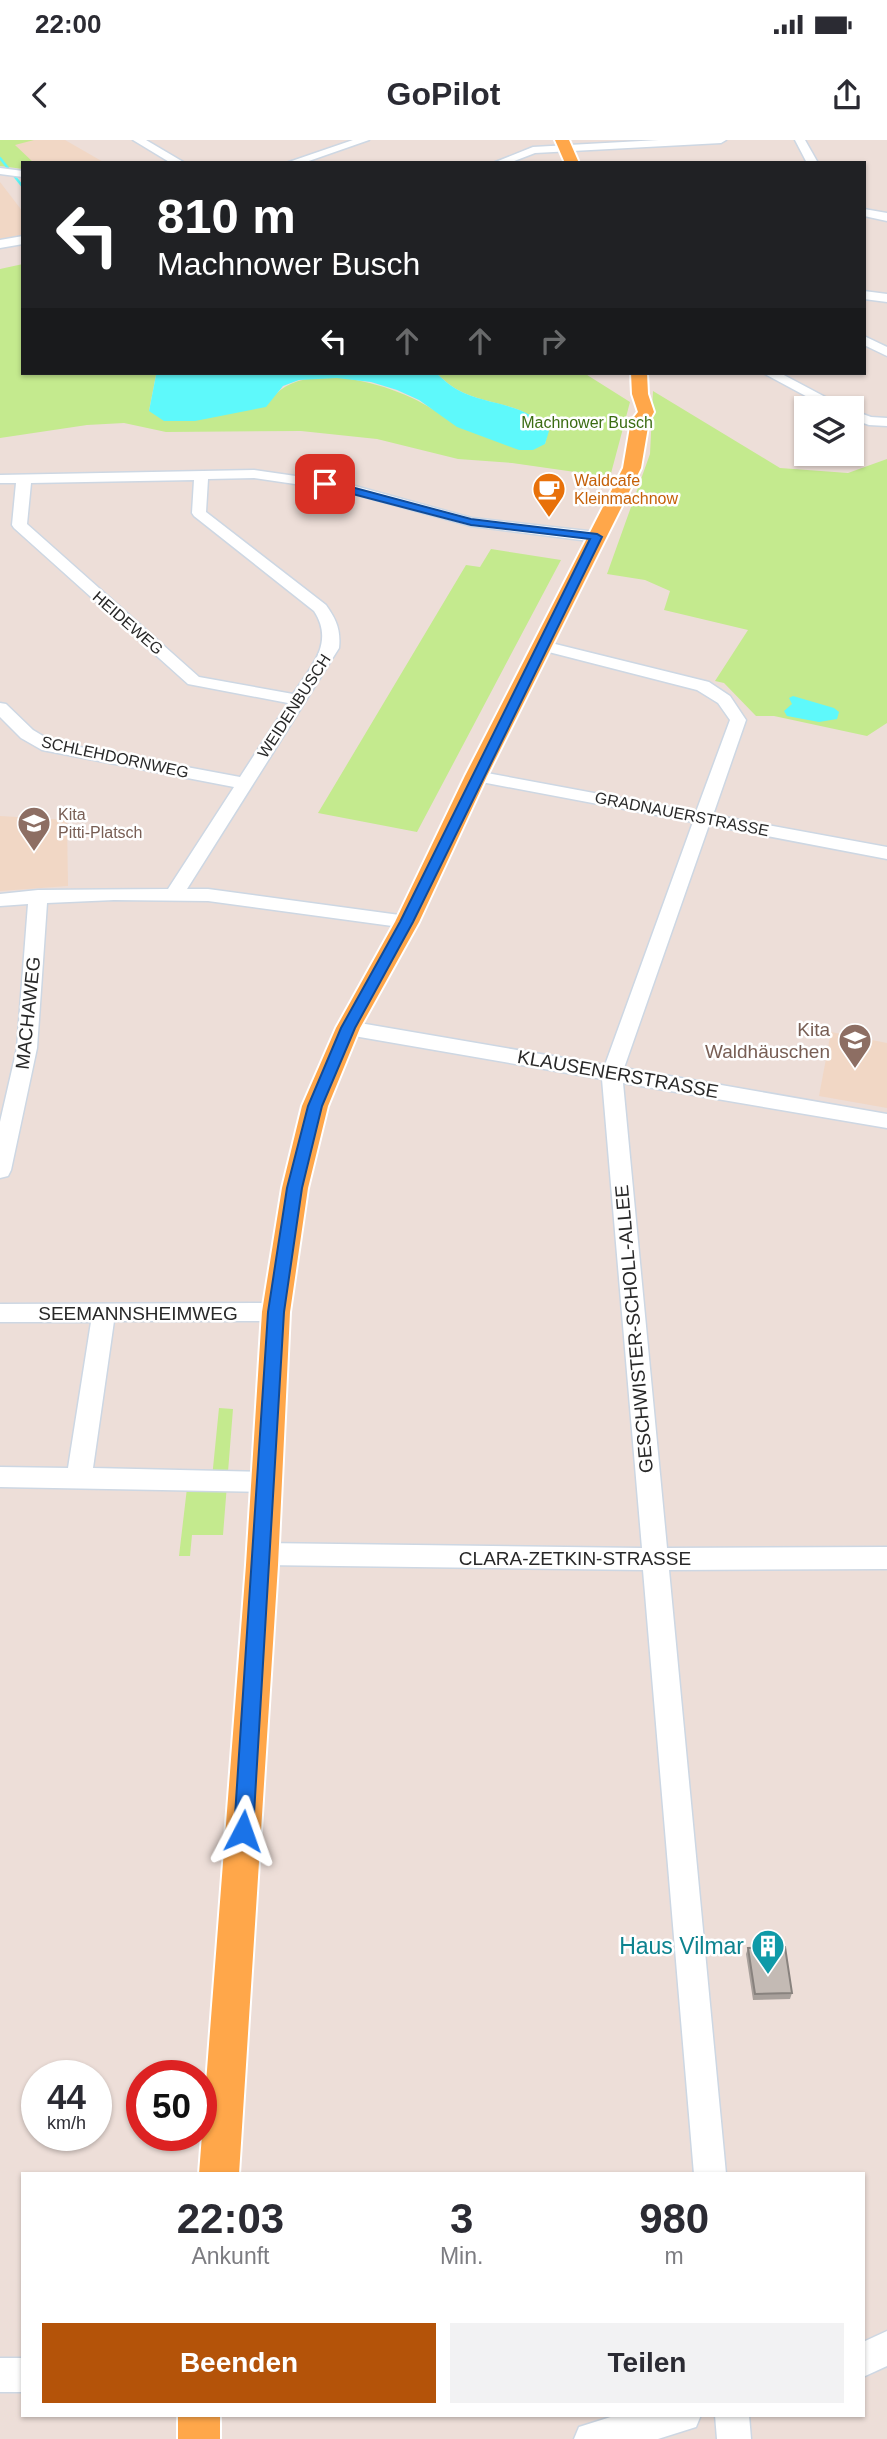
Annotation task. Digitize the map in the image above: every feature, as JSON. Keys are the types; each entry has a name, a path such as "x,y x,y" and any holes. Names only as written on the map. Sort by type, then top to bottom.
{"main road":[{"path":"564,144 571,161"},
{"path":"219,2172 263,1554 276,1312 283,1253 301,1163 315,1106 348,1028 407,922 476,776 632,468 641,409 639,375"},
{"path":"198,2439 199,2417"}],"street":[{"path":"138,140 176,161"},
{"path":"297,161 364,140"},
{"path":"503,161 533,150 564,144 721,140"},
{"path":"800,140 812,161"},
{"path":"520,144 533,150"},
{"path":"0,171 21,174"},
{"path":"866,212 887,217"},
{"path":"0,244 21,240"},
{"path":"866,295 887,298"},
{"path":"866,342 887,352"},
{"path":"774,375 815,396"},
{"path":"864,419 887,422"},
{"name":"WEIDENBUSCH","path":"175,893 331,648 331,625 320,608 199,513 201,474"},
{"path":"0,479 254,474 344,487 471,522 597,537"},
{"name":"HEIDEWEG","path":"24,478 19,525 194,681 298,700"},
{"name":"GESCHWISTER-SCHOLL-ALLEE","path":"543,646 703,686 718,692 738,720 612,1073 653,1559 710,2172"},
{"name":"SCHLEHDORNWEG","path":"0,708 27,734 48,747 243,783"},
{"name":"GRADNAUERSTRASSE","path":"476,776 887,853"},
{"path":"0,900 175,893 244,898 407,922"},
{"name":"MACHAWEG","path":"0,1170 27,1048 38,897"},
{"name":"KLAUSENERSTRASSE","path":"348,1028 887,1121"},
{"name":"SEEMANNSHEIMWEG","path":"0,1313 276,1312"},
{"path":"79,1477 104,1314"},
{"path":"0,1477 267,1482"},
{"name":"CLARA-ZETKIN-STRASSE","path":"263,1554 653,1559 887,1558"},
{"path":"865,2359 887,2348"},
{"path":"0,2375 21,2375"},
{"path":"591,2439 676,2417"},
{"path":"732,2417 734,2439"}],"shaded area":[{"path":"8,140 65,140 102,161 32,161"},
{"path":"0,182 21,209 21,236 0,241"},
{"name":"Kita Pitti-Platsch","path":"0,816 67,820 68,886 0,891"},
{"name":"Kita Waldhäuschen","path":"831,1032 887,1043 887,1108 819,1096"}],"green space":[{"path":"0,140 34,140 15,145 32,161 21,161 21,169 0,166"},
{"name":"Machnower Busch","path":"21,264 21,375 156,375 149,411 275,395 290,384 309,379 330,377 353,380 397,392 432,409 539,445 545,444 548,431 529,415 469,395 438,375 587,375 630,402 610,477 512,463 458,459 377,439 301,431 166,432 124,423 87,425 0,438 0,269"},
{"path":"653,391 780,468 848,473 887,459 887,723 867,736 774,716 756,716 724,683 715,681 748,630 664,610 670,591 645,580 607,574 650,454"},
{"path":"491,549 561,560 417,832 318,813 466,565 480,567"},
{"path":"219,1408 233,1409 223,1535 192,1535 190,1556 179,1556 187,1488 211,1488"}],"water":[{"path":"156,375 438,375 469,395 530,415 549,431 545,444 533,450 519,450 457,427 419,400 397,390 371,382 337,378 299,380 283,386 266,407 195,421 164,421 149,411"},
{"path":"793,696 834,708 839,712 837,719 819,722 787,716 784,711 792,704 789,698"}],"building":[{"name":"Haus Vilmar","path":"785,1947 792,1993 755,1994 748,1948"}],"waterway":[{"path":"0,158 21,184"}],"place":[{"name":"Waldcafe Kleinmachnow","path":"549,519"},
{"name":"Kita Pitti-Platsch","path":"34,853"},
{"name":"Kita Waldhäuschen","path":"855,1070"},
{"name":"Haus Vilmar","path":"768,1976"}],"route":[{"path":"243,1831 263,1554 276,1312 295,1188 315,1106 348,1028 407,922 476,776 597,537 471,522 325,484"}]}
